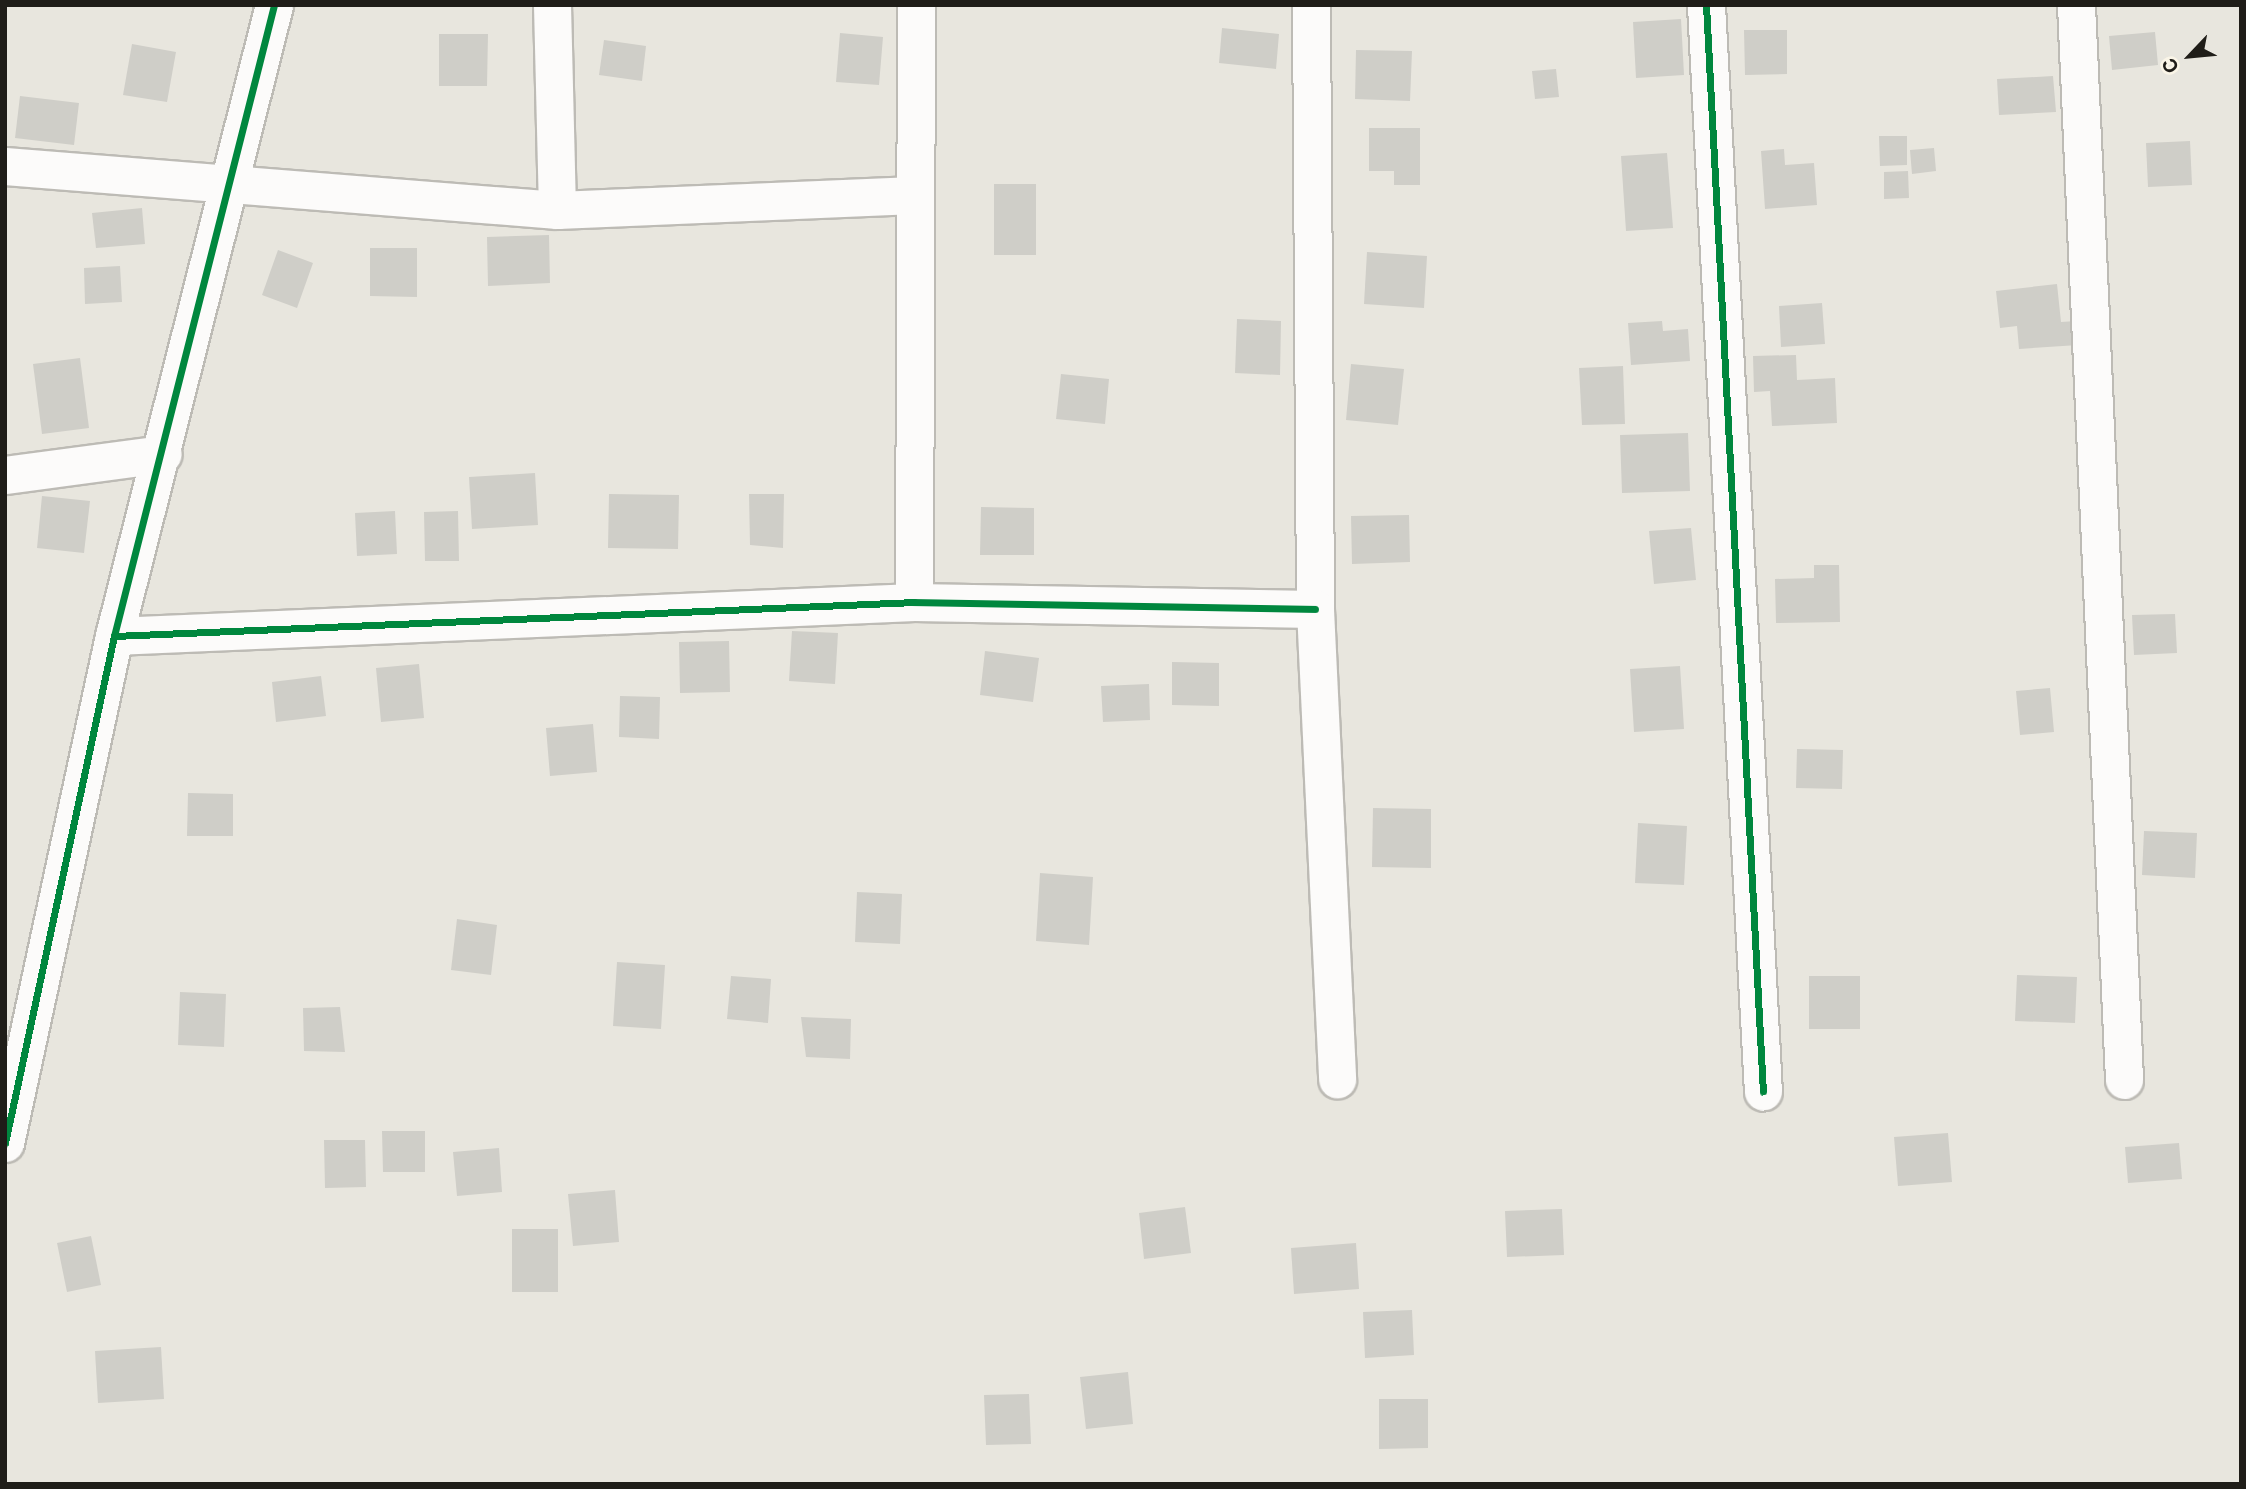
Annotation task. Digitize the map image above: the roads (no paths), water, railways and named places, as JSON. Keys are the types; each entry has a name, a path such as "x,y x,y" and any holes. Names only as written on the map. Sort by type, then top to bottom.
{"street":[{"path":"6,1130 114,636 163,454 227,184 274,5"},
{"path":"552,5 557,210"},
{"path":"914,602 916,5"},
{"path":"1311,5 1315,609 1336,1079"},
{"path":"1706,5 1763,1092"},
{"path":"2076,5 2124,1080"},
{"path":"5,166 557,210 915,195"},
{"path":"5,475 163,454"},
{"path":"114,636 914,602 1315,609"}]}
